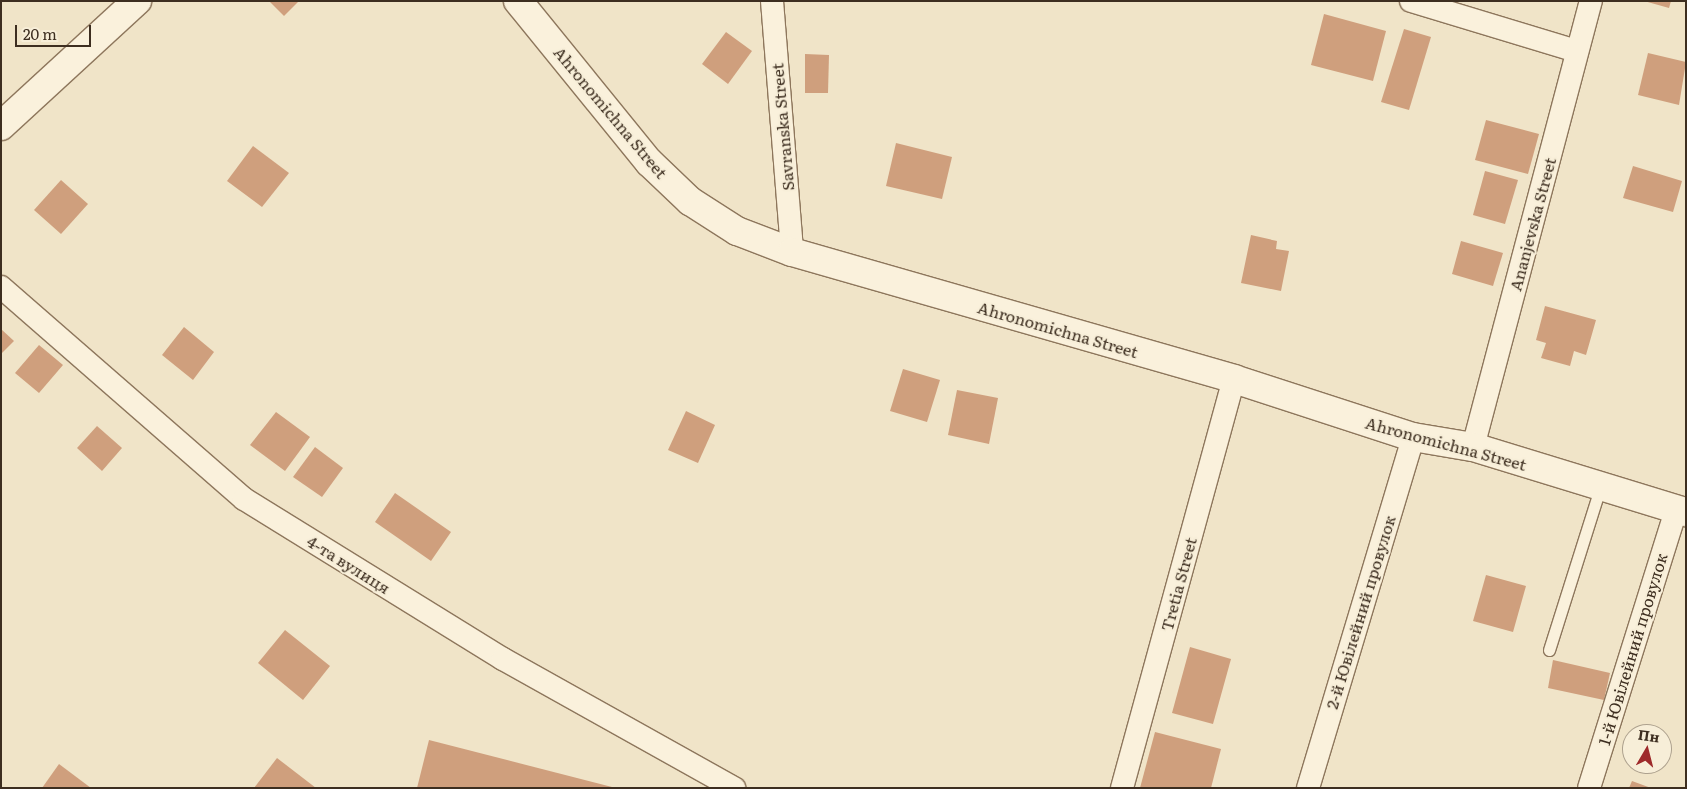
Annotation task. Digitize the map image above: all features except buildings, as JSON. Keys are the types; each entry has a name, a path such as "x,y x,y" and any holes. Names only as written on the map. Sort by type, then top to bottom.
{"street":[{"path":"1,126 137,1"},
{"name":"Ahronomichna Street","path":"518,1 649,162 690,202 737,231 792,252 1234,380 1413,437 1474,447 1600,488 1681,511"},
{"name":"Savranska Street","path":"772,1 792,252"},
{"path":"1411,1 1577,51"},
{"name":"Ananjevska Street","path":"1474,447 1590,1"},
{"name":"4-та вулиця","path":"1,287 244,499 503,660 734,788"},
{"name":"Tretia Street","path":"1122,788 1234,380"},
{"name":"2-й Ювілейний провулок","path":"1308,788 1413,437"},
{"name":"1-й Ювілейний провулок","path":"1589,788 1681,511"}],"lane":[{"path":"1549,650 1600,488"}]}
